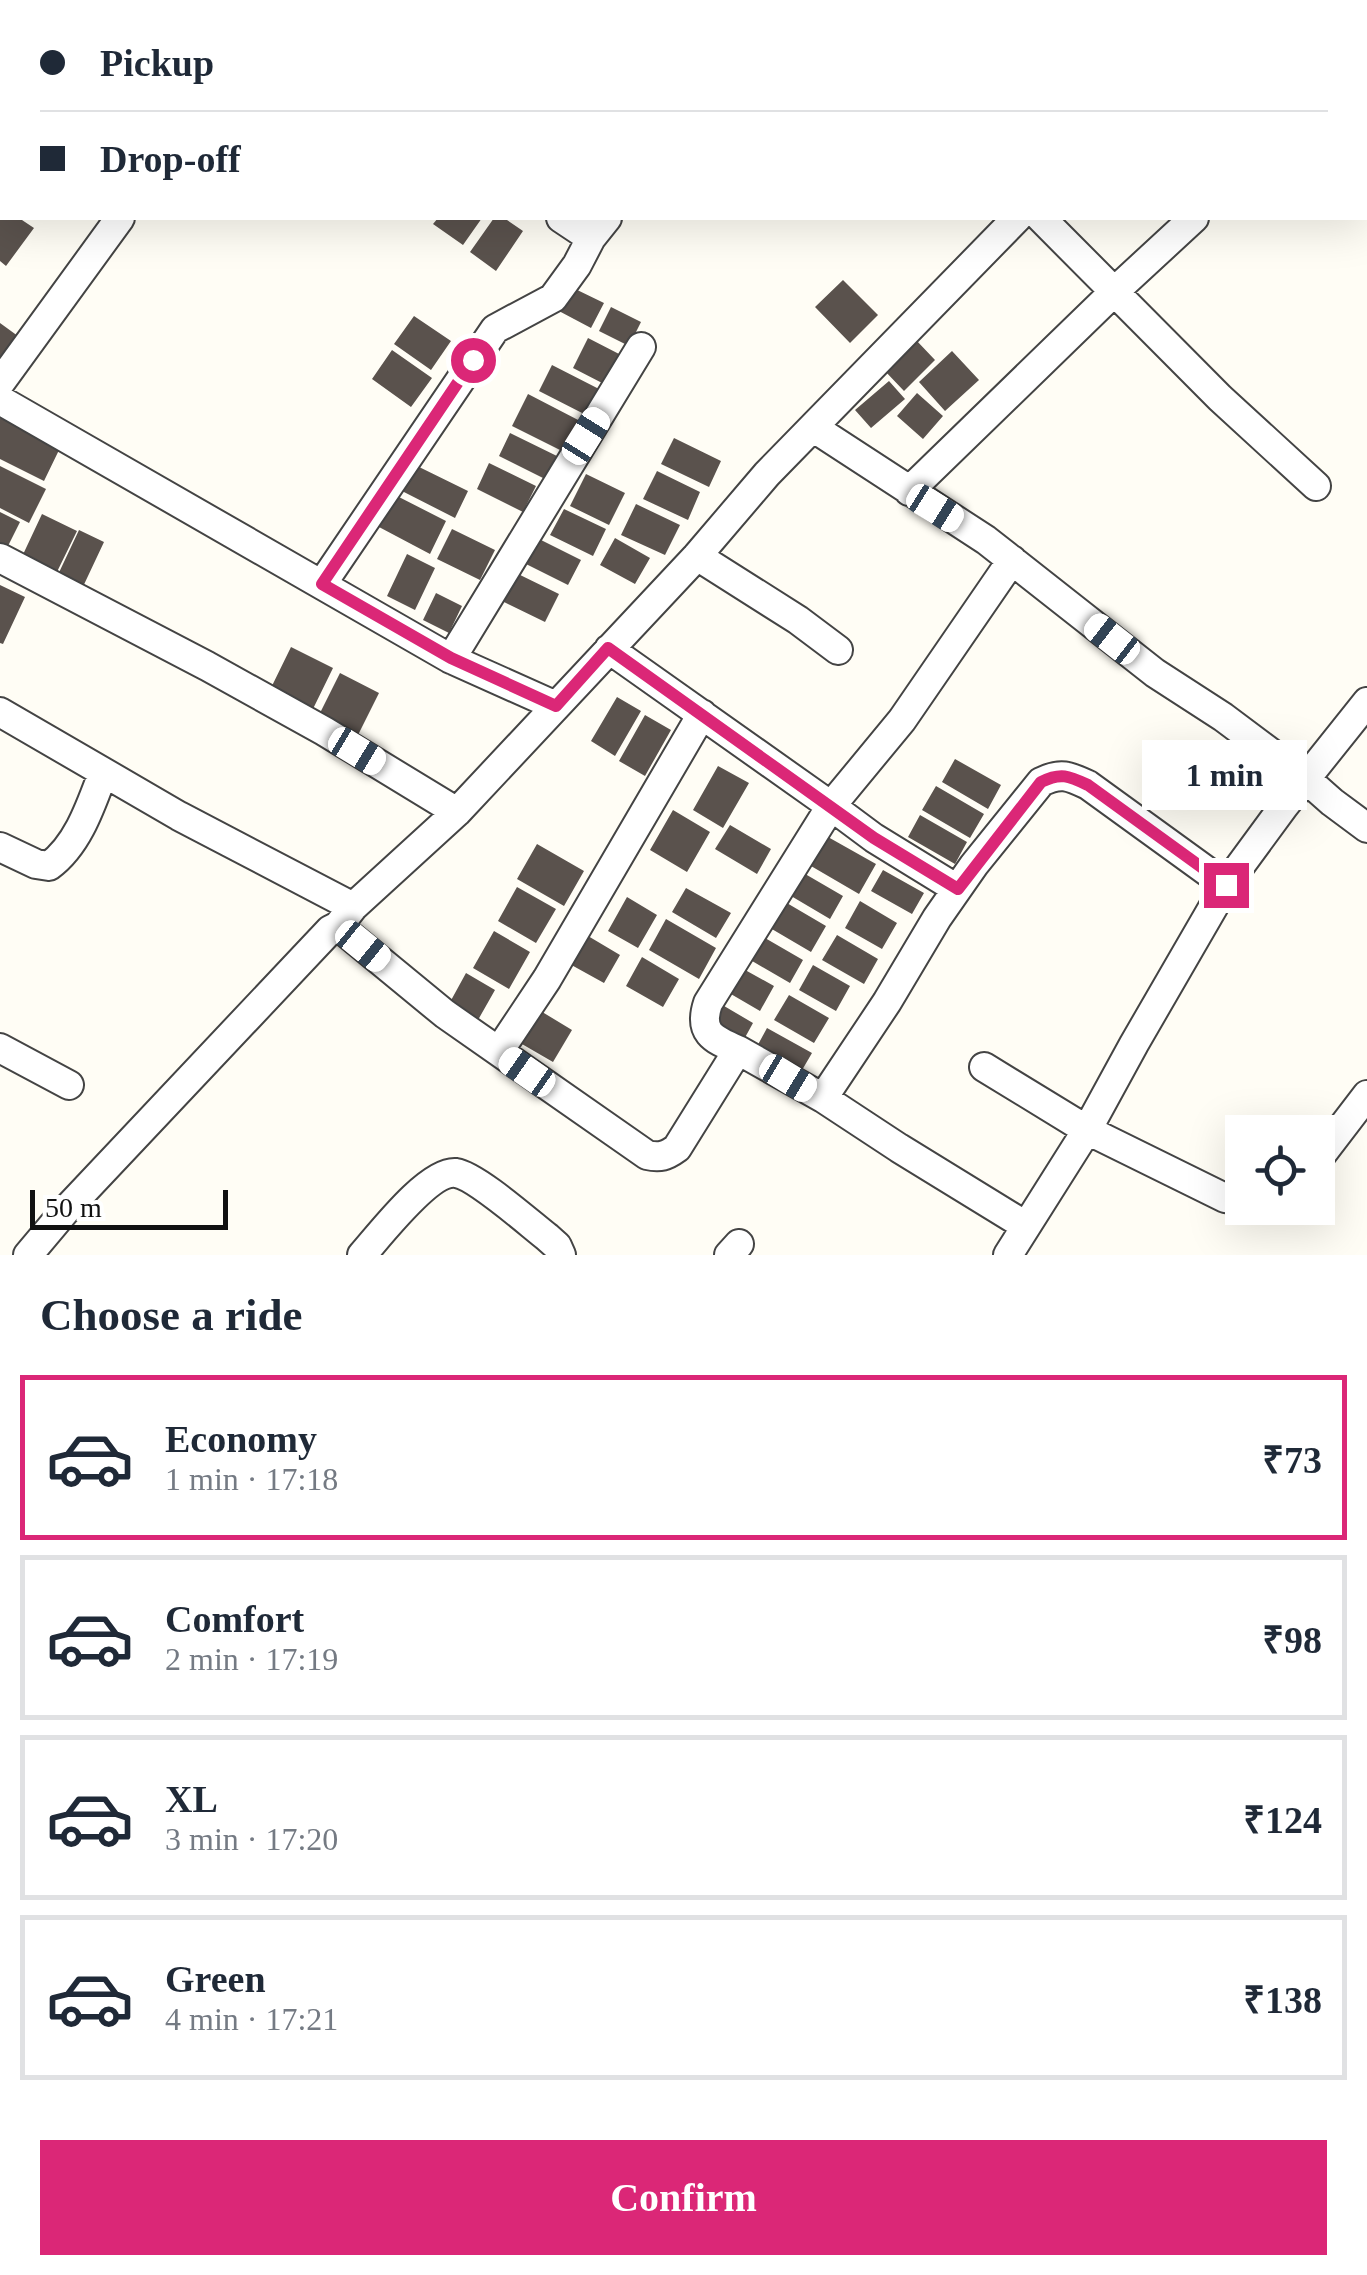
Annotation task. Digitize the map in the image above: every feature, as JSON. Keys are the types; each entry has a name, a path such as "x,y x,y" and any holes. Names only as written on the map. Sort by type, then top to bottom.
{"street":[{"path":"119,220 1,383 322,584 451,658 556,706"},
{"path":"322,584 495,329 553,298 599,228 568,220"},
{"path":"28,1255 330,930 456,812 697,556 767,474 1015,220"},
{"path":"1044,220 1220,398 1316,486"},
{"path":"910,491 1192,220"},
{"path":"451,658 641,347"},
{"path":"814,428 986,540 1154,672 1223,717 1367,828"},
{"path":"697,556 838,650"},
{"path":"0,558 324,731 456,812"},
{"path":"1012,560 902,720 831,806 708,1003 703,1018 716,1040 823,1098 1026,1226"},
{"path":"608,648 874,838 958,889"},
{"path":"1008,1255 1087,1130 1226,885 1306,779 1357,734 1367,702"},
{"path":"0,712 345,916 445,1014 647,1155 658,1158 678,1148 738,1050"},
{"path":"499,1051 556,964 702,714"},
{"path":"0,848 50,866 64,856 91,806 103,773"},
{"path":"823,1098 958,889 1041,782 1054,776 1070,777 1088,785 1226,885"},
{"path":"0,1048 70,1085"},
{"path":"984,1067 1087,1130 1225,1198"},
{"path":"1335,1137 1367,1096"},
{"path":"362,1255 437,1177 456,1173 547,1236 562,1255"}],"building":[{"path":"0,220 22,220 34,228 6,266 0,261"},
{"path":"436,220 481,220 463,245 433,224"},
{"path":"493,220 507,220 523,231 496,271 470,252"},
{"path":"843,280 878,315 850,343 815,307"},
{"path":"569,286 604,303 591,328 557,310"},
{"path":"611,307 641,322 629,346 599,331"},
{"path":"414,316 451,341 431,370 394,344"},
{"path":"0,323 22,339 0,361"},
{"path":"588,338 621,355 606,385 573,368"},
{"path":"916,340 935,360 904,391 884,370"},
{"path":"392,350 432,378 411,407 372,379"},
{"path":"952,351 979,380 945,411 919,382"},
{"path":"552,365 599,389 586,415 539,391"},
{"path":"889,381 905,399 871,428 855,410"},
{"path":"917,393 943,416 923,439 897,416"},
{"path":"528,394 582,422 566,453 512,426"},
{"path":"0,418 60,448 44,481 0,459"},
{"path":"510,433 561,458 549,481 499,456"},
{"path":"674,438 721,461 709,487 661,464"},
{"path":"489,463 536,486 523,512 477,489"},
{"path":"413,464 468,491 455,518 400,490"},
{"path":"0,466 46,489 29,523 0,508"},
{"path":"657,471 700,492 688,520 643,499"},
{"path":"586,474 625,493 609,525 570,506"},
{"path":"395,495 446,521 430,554 379,527"},
{"path":"636,504 680,525 665,555 621,535"},
{"path":"564,509 606,529 593,556 550,535"},
{"path":"0,512 20,522 4,554 0,552"},
{"path":"42,514 77,531 53,580 19,563"},
{"path":"452,529 495,550 480,580 437,559"},
{"path":"79,530 104,542 80,593 55,581"},
{"path":"615,538 650,558 635,584 600,565"},
{"path":"539,539 581,560 568,585 526,564"},
{"path":"407,554 435,568 415,610 387,596"},
{"path":"514,572 559,594 545,622 500,600"},
{"path":"0,585 25,597 3,644 0,643"},
{"path":"436,593 462,606 449,633 423,620"},
{"path":"291,647 333,668 310,715 268,694"},
{"path":"340,673 379,693 355,741 316,721"},
{"path":"617,697 641,711 615,756 591,741"},
{"path":"645,715 671,730 645,776 619,761"},
{"path":"955,759 1001,785 988,809 942,782"},
{"path":"718,766 749,783 723,828 693,810"},
{"path":"936,786 984,814 970,838 922,810"},
{"path":"673,810 710,832 687,872 650,850"},
{"path":"920,815 967,842 955,864 908,837"},
{"path":"730,825 771,849 757,874 715,849"},
{"path":"828,837 876,864 859,894 811,866"},
{"path":"537,844 584,871 564,906 517,879"},
{"path":"883,870 924,893 912,914 871,891"},
{"path":"800,871 843,896 830,919 786,893"},
{"path":"517,887 556,909 536,943 498,921"},
{"path":"686,888 731,913 716,938 672,912"},
{"path":"627,897 657,915 638,948 608,931"},
{"path":"780,899 826,926 811,952 765,925"},
{"path":"860,901 897,923 882,949 845,928"},
{"path":"666,919 716,948 699,979 649,950"},
{"path":"494,931 530,952 509,989 473,968"},
{"path":"583,933 620,955 604,983 566,962"},
{"path":"760,935 803,960 790,983 747,958"},
{"path":"837,935 878,959 864,984 822,960"},
{"path":"642,957 679,979 663,1007 626,986"},
{"path":"813,965 850,986 836,1011 799,990"},
{"path":"738,966 774,986 760,1011 724,990"},
{"path":"466,973 495,990 478,1020 449,1004"},
{"path":"789,995 829,1018 814,1043 774,1020"},
{"path":"719,1003 753,1023 742,1043 708,1023"},
{"path":"534,1007 572,1030 553,1062 515,1040"},
{"path":"767,1028 812,1053 798,1077 754,1052"}],"route":[{"path":"473,360 322,584 451,658 556,706 608,648 874,838 958,889 1041,782 1054,776 1070,777 1088,785 1226,885"}]}
